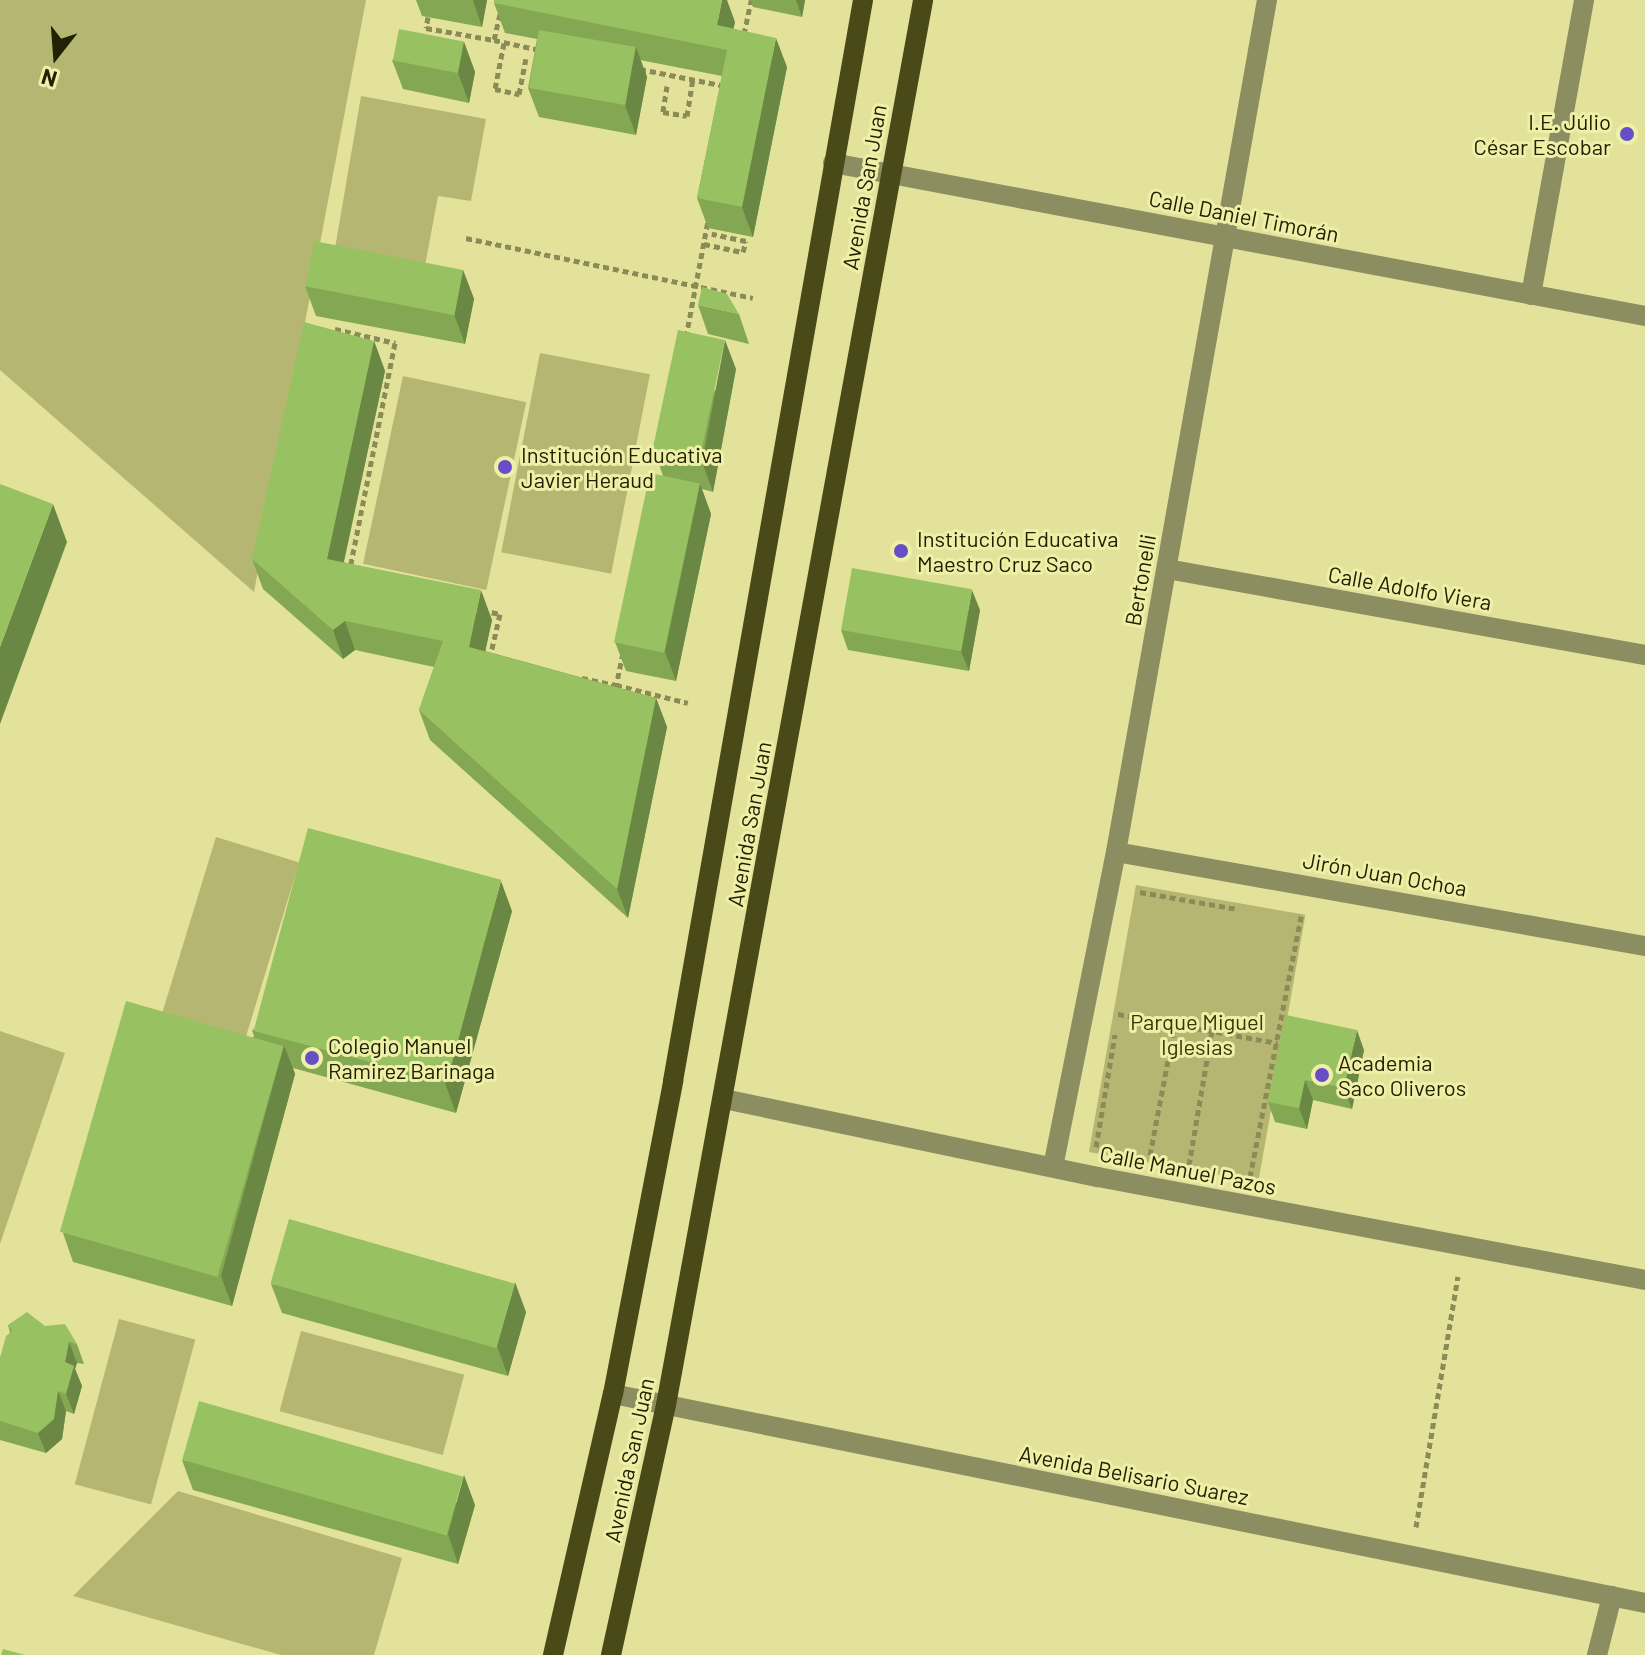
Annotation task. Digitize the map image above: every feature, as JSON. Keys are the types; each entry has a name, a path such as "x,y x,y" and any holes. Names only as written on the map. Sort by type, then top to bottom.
{"main road":[{"name":"Avenida San Juan","path":"553,1655 613,1394 676,1066 863,0"},
{"name":"Avenida San Juan","path":"611,1655 666,1405 724,1099 923,0"}],"street":[{"name":"Bertonelli","path":"1053,1167 1116,852 1267,0"},
{"path":"1531,295 1584,0"},
{"name":"Calle Daniel Timorán","path":"833,163 1645,316"},
{"name":"Calle Adolfo Viera","path":"1167,569 1645,655"},
{"name":"Jirón Juan Ochoa","path":"1116,852 1645,946"},
{"name":"Calle Manuel Pazos","path":"724,1099 1463,1248 1645,1280"},
{"name":"Avenida Belisario Suarez","path":"613,1394 1645,1603"},
{"path":"1597,1655 1612,1596"}],"path":[{"path":"494,40 502,0"},
{"path":"742,43 751,0"},
{"path":"428,17 426,28 548,51"},
{"path":"504,43 495,89 519,94 526,59"},
{"path":"635,68 734,88"},
{"path":"667,86 663,112 687,116 693,80"},
{"path":"683,347 710,213"},
{"path":"704,244 743,252 746,241 712,234"},
{"path":"466,238 753,298"},
{"path":"690,312 701,315"},
{"path":"332,341 335,329 395,343 347,579"},
{"path":"469,607 500,614 490,657 504,660"},
{"path":"616,685 625,641"},
{"path":"574,676 688,703"},
{"path":"1245,1205 1308,884"},
{"path":"1136,907 1139,892 1242,910"},
{"path":"1286,917 1301,920"},
{"path":"1109,1153 1095,1150 1121,999"},
{"path":"1118,1014 1277,1043"},
{"path":"1150,1160 1175,1024"},
{"path":"1189,1166 1212,1031"},
{"path":"1136,1157 1163,1162"},
{"path":"1176,1164 1204,1169"},
{"path":"1235,1174 1250,1177"},
{"path":"1411,1556 1463,1248"}],"green space":[{"path":"0,0 366,0 254,592 0,370"},
{"path":"361,96 486,119 471,201 438,196 422,282 332,266"},
{"path":"540,353 650,374 611,574 501,552"},
{"path":"403,376 526,402 486,590 363,564"},
{"path":"216,837 299,862 244,1043 161,1018"},
{"name":"Parque Miguel Iglesias","path":"1136,885 1305,915 1258,1182 1089,1152"},
{"path":"0,1031 65,1053 0,1244"},
{"path":"119,1319 195,1339 151,1505 75,1484"},
{"path":"301,1331 464,1375 443,1455 280,1411"},
{"path":"178,1491 402,1558 374,1655 281,1655 73,1596"}],"building":[{"path":"494,0 722,0 717,25 776,38 742,207 697,198 727,50 494,3"},
{"path":"399,29 464,42 458,73 393,60"},
{"path":"539,30 636,47 625,105 529,88"},
{"path":"314,241 463,270 454,315 305,286"},
{"path":"702,287 727,294 739,314 698,305"},
{"path":"304,322 374,341 327,559 481,590 469,647 656,698 617,889 419,710 443,641 345,621 333,630 252,559"},
{"path":"678,330 725,340 699,461 652,451"},
{"path":"650,473 700,484 664,653 614,642"},
{"path":"0,484 53,504 0,647"},
{"path":"852,568 972,589 961,651 841,630"},
{"path":"308,828 501,880 447,1083 254,1031"},
{"path":"126,1001 284,1046 217,1277 60,1232"},
{"path":"1286,1015 1357,1030 1344,1088 1305,1080 1299,1108 1268,1102"},
{"path":"289,1219 515,1284 496,1348 271,1283"},
{"path":"27,1312 45,1326 65,1324 77,1344 69,1342 65,1362 74,1366 66,1394 58,1391 54,1419 38,1433 0,1421 0,1358 6,1336 12,1331 8,1325"},
{"path":"199,1401 463,1477 447,1535 182,1460"},
{"path":"3,1649 25,1655 1,1655"}],"place":[{"name":"I.E. Júlio César Escobar","path":"1627,134"},
{"name":"Institución Educativa Javier Heraud","path":"505,467"},
{"name":"Institución Educativa Maestro Cruz Saco","path":"901,551"},
{"name":"Colegio Manuel Ramirez Barinaga","path":"312,1058"},
{"name":"Academia Saco Oliveros","path":"1322,1075"}]}
